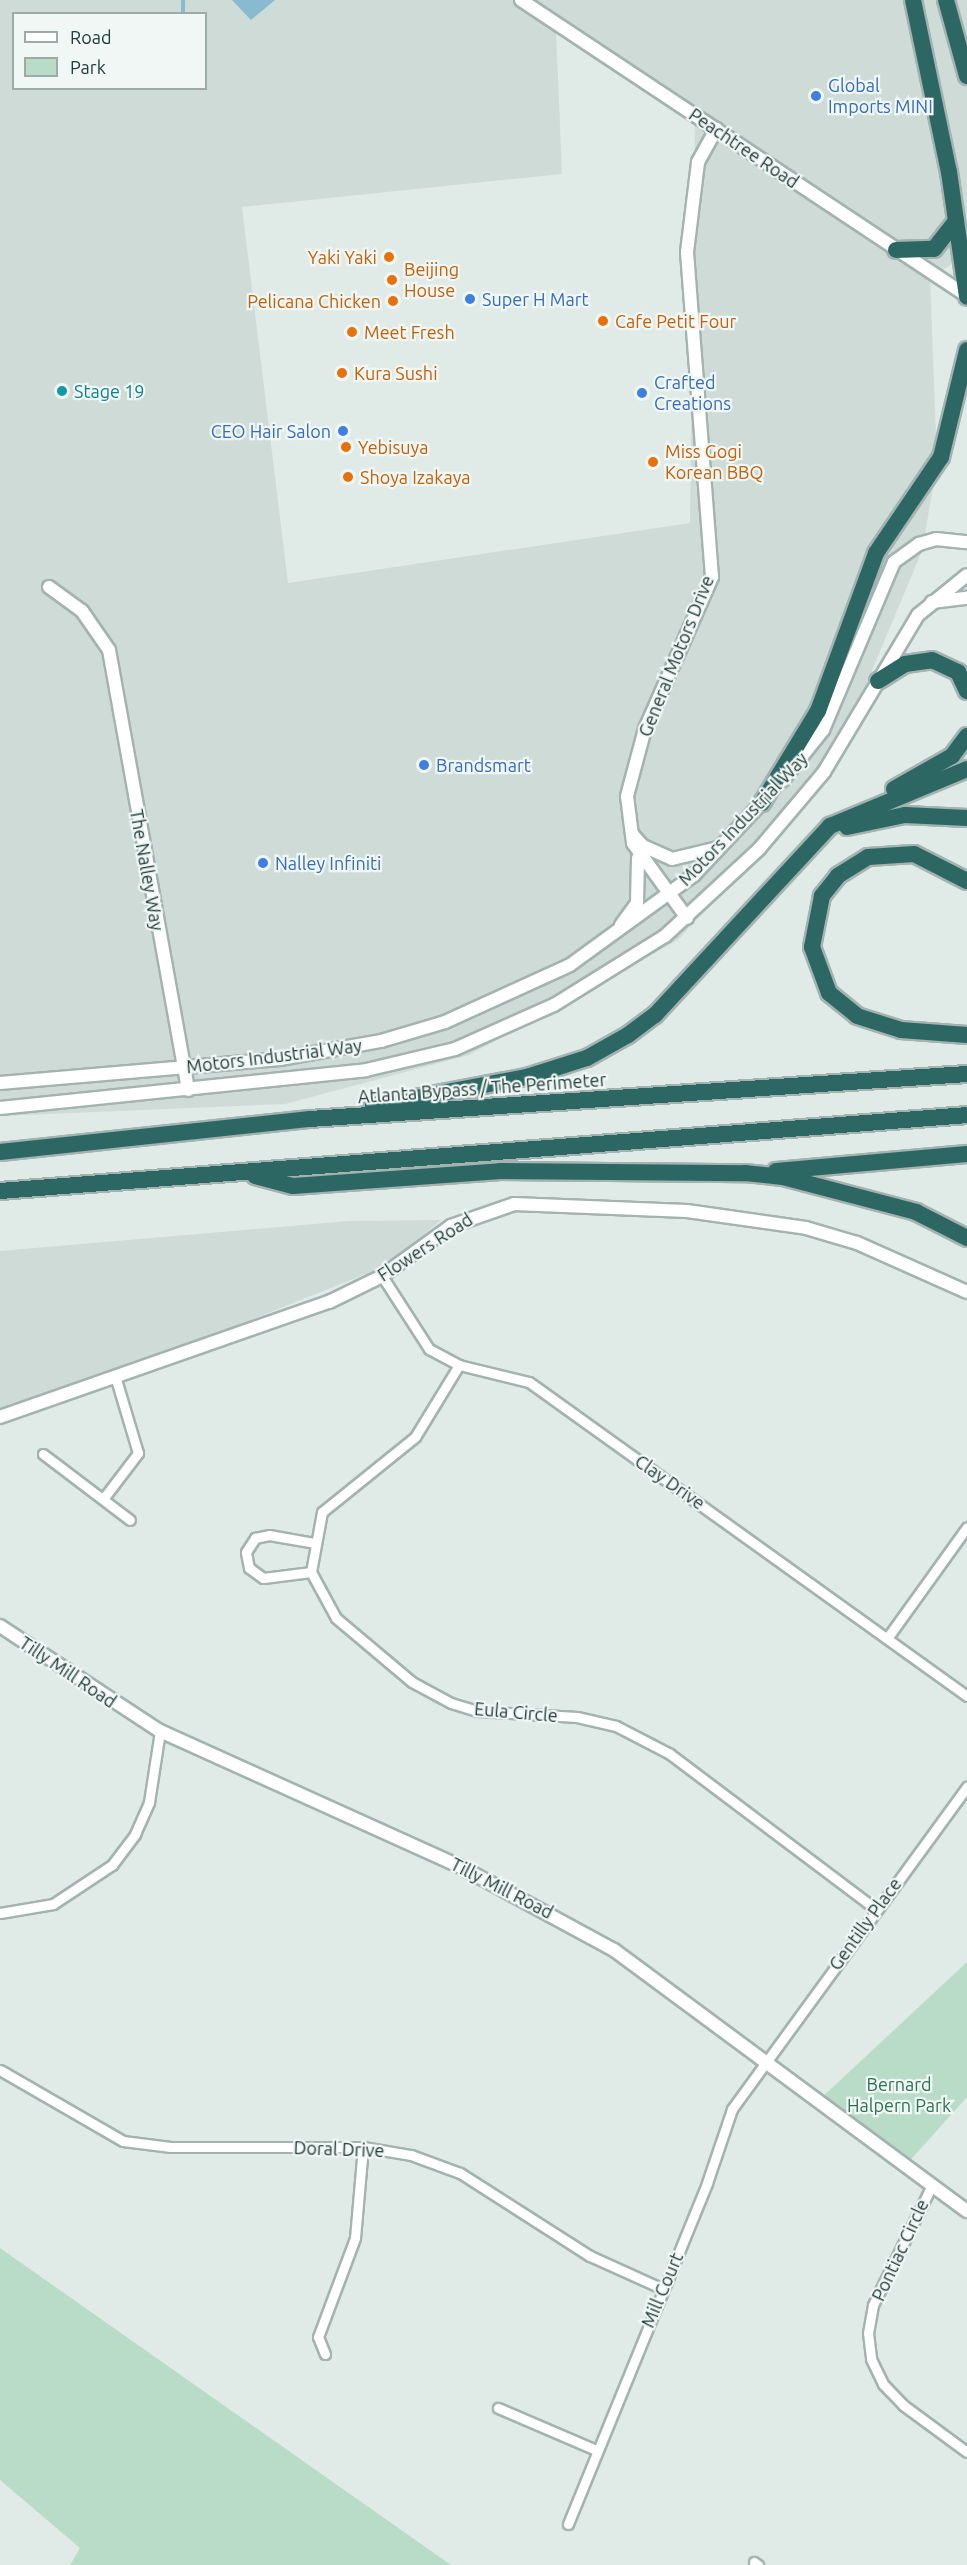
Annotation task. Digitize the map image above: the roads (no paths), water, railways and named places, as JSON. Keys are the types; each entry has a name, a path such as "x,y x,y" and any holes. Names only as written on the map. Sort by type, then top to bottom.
{"highway":[{"path":"913,0 956,221 967,296"},
{"path":"946,0 967,76"},
{"path":"896,250 934,249 956,221"},
{"path":"762,803 818,711 876,554 941,457 967,350"},
{"path":"878,681 905,664 932,660 958,672 967,691"},
{"path":"310,1119 527,1077 588,1058 655,1015 786,872 812,840 855,811 952,756 967,736"},
{"path":"855,811 967,769"},
{"path":"786,872 825,838 861,820 904,815 967,818"},
{"path":"967,881 914,854 868,857 838,876 822,896 812,947 829,993 857,1016 901,1030 967,1035"},
{"name":"Atlanta Bypass / The Perimeter","path":"0,1152 310,1119 967,1074"},
{"path":"0,1191 967,1115"},
{"path":"243,1173 293,1186 500,1171 745,1173 967,1154"},
{"path":"745,1173 783,1177 916,1212 967,1238"}],"street":[{"name":"Peachtree Road","path":"521,0 967,296"},
{"name":"General Motors Drive","path":"687,918 668,895 633,843 629,830 631,768 712,576 687,252 698,162 716,129"},
{"name":"Motors Industrial Way","path":"0,1083 280,1059 402,1035 506,996 570,965 668,895 719,848 762,803 823,730 894,562 936,539 967,542"},
{"name":"Motors Industrial Way","path":"0,1108 366,1070 455,1049 514,1026 597,981 687,918 805,797 928,603 967,575"},
{"name":"The Nalley Way","path":"49,587 82,611 109,650 186,1067 188,1090"},
{"path":"928,603 967,598"},
{"path":"629,830 643,846 672,859 719,848"},
{"path":"612,936 638,903 641,868 633,843"},
{"name":"Flowers Road","path":"0,1417 116,1379 329,1302 382,1276 473,1216 514,1204 549,1203 687,1211 806,1228 857,1243 967,1292"},
{"name":"Clay Drive","path":"382,1276 429,1349 459,1365 529,1382 888,1637 967,1696"},
{"path":"315,1543 269,1535 255,1538 246,1552 249,1568 263,1578 311,1572 322,1512 415,1437 459,1365"},
{"path":"103,1499 138,1454 116,1379"},
{"path":"43,1454 130,1520"},
{"path":"888,1637 967,1527"},
{"name":"Eula Circle","path":"311,1572 336,1618 412,1682 477,1711 577,1717 616,1726 670,1754 876,1909"},
{"name":"Tilly Mill Road","path":"0,1626 160,1731 377,1827 551,1913 672,1991 764,2062 967,2211"},
{"path":"0,1913 53,1904 112,1865 135,1834 149,1802 160,1731"},
{"name":"Gentilly Place","path":"764,2062 967,1787"},
{"name":"Mill Court","path":"568,2524 663,2289 732,2109 764,2062"},
{"name":"Doral Drive","path":"0,2070 123,2141 171,2147 363,2147 411,2155 460,2173 590,2256 663,2289"},
{"path":"325,2354 318,2337 355,2238 363,2147"},
{"name":"Pontiac Circle","path":"932,2186 885,2274 873,2306 870,2351 883,2384 967,2452"},
{"path":"498,2408 596,2450"}],"water":[{"path":"232,0 275,0 251,20"}],"waterway":[{"path":"183,0 183,12"}],"place":[{"name":"Global Imports MINI","path":"816,96"},
{"name":"Yaki Yaki","path":"389,257"},
{"name":"Beijing House","path":"392,280"},
{"name":"Super H Mart","path":"470,299"},
{"name":"Pelicana Chicken","path":"393,301"},
{"name":"Cafe Petit Four","path":"603,321"},
{"name":"Meet Fresh","path":"352,332"},
{"name":"Kura Sushi","path":"342,373"},
{"name":"Stage 19","path":"62,391"},
{"name":"Crafted Creations","path":"642,393"},
{"name":"CEO Hair Salon","path":"343,431"},
{"name":"Yebisuya","path":"346,447"},
{"name":"Miss Gogi Korean BBQ","path":"653,462"},
{"name":"Shoya Izakaya","path":"348,477"},
{"name":"Brandsmart","path":"424,765"},
{"name":"Nalley Infiniti","path":"263,863"}],"park label":[{"name":"Bernard Halpern Park","path":"899,2095"}]}
